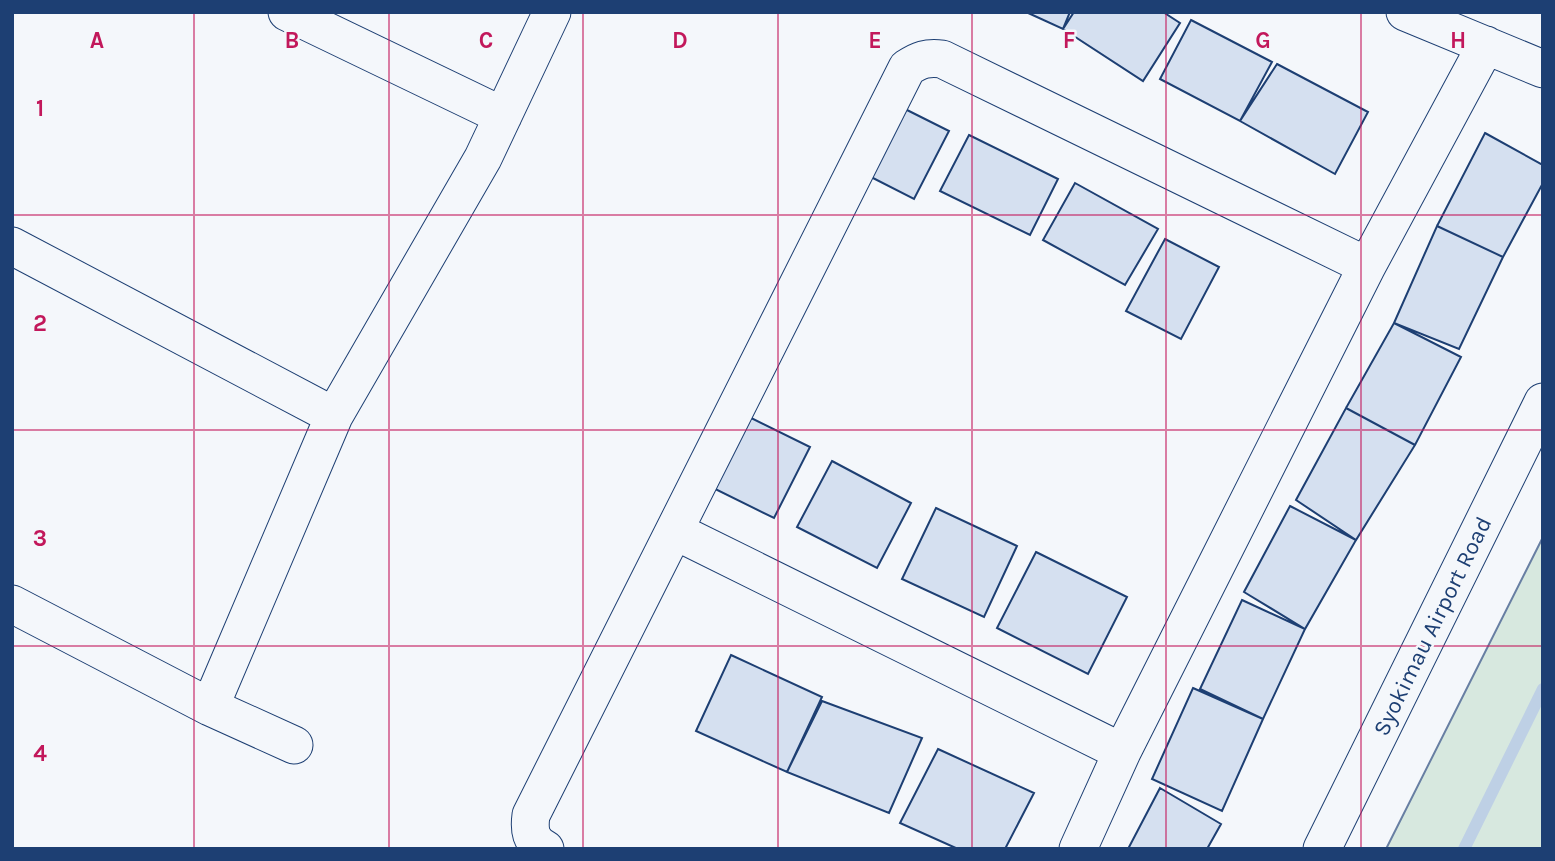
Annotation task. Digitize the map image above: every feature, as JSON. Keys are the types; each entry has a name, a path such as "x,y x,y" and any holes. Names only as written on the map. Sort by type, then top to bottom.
{"street":[{"path":"287,12 503,116"},
{"path":"210,707 334,416 483,158 552,12"},
{"path":"1405,12 1543,69"},
{"path":"1078,849 1122,752 1367,267 1486,45"},
{"path":"545,849 532,838 529,828 531,816 906,68 929,57 942,59 1367,267"},
{"path":"12,246 334,416"},
{"name":"Syokimau Airport Road","path":"1322,849 1543,402"},
{"path":"675,531 1122,752"},
{"path":"12,604 210,707 294,745"}],"shaded area":[{"path":"1543,537 1543,849 1386,849"}],"building":[{"path":"1026,12 1070,12 1063,29"},
{"path":"1074,12 1163,12 1180,23 1143,81 1063,29"},
{"path":"1191,20 1272,62 1240,121 1160,79"},
{"path":"1277,64 1368,112 1335,174 1240,121"},
{"path":"901,107 949,131 914,199 867,175"},
{"path":"1485,133 1543,165 1543,183 1503,257 1437,226"},
{"path":"969,135 1058,179 1030,235 940,191"},
{"path":"1075,183 1158,229 1125,285 1043,240"},
{"path":"1437,226 1503,257 1459,349 1394,323"},
{"path":"1165,239 1219,267 1181,339 1126,311"},
{"path":"1394,323 1461,357 1415,445 1346,408"},
{"path":"1346,408 1415,445 1356,540 1296,500"},
{"path":"735,410 810,447 774,518 699,481"},
{"path":"832,461 911,503 877,568 797,527"},
{"path":"1290,506 1356,540 1305,629 1244,592"},
{"path":"936,508 1017,546 984,617 902,579"},
{"path":"1036,552 1127,597 1088,674 997,628"},
{"path":"1242,600 1305,629 1263,719 1200,689"},
{"path":"731,655 822,697 787,772 696,731"},
{"path":"1193,688 1263,719 1222,811 1152,779"},
{"path":"822,701 922,738 889,813 787,772"},
{"path":"938,749 1034,793 1005,849 958,849 900,823"},
{"path":"1160,788 1221,824 1207,849 1128,849"}],"waterway":[{"path":"1464,849 1543,689"}]}
